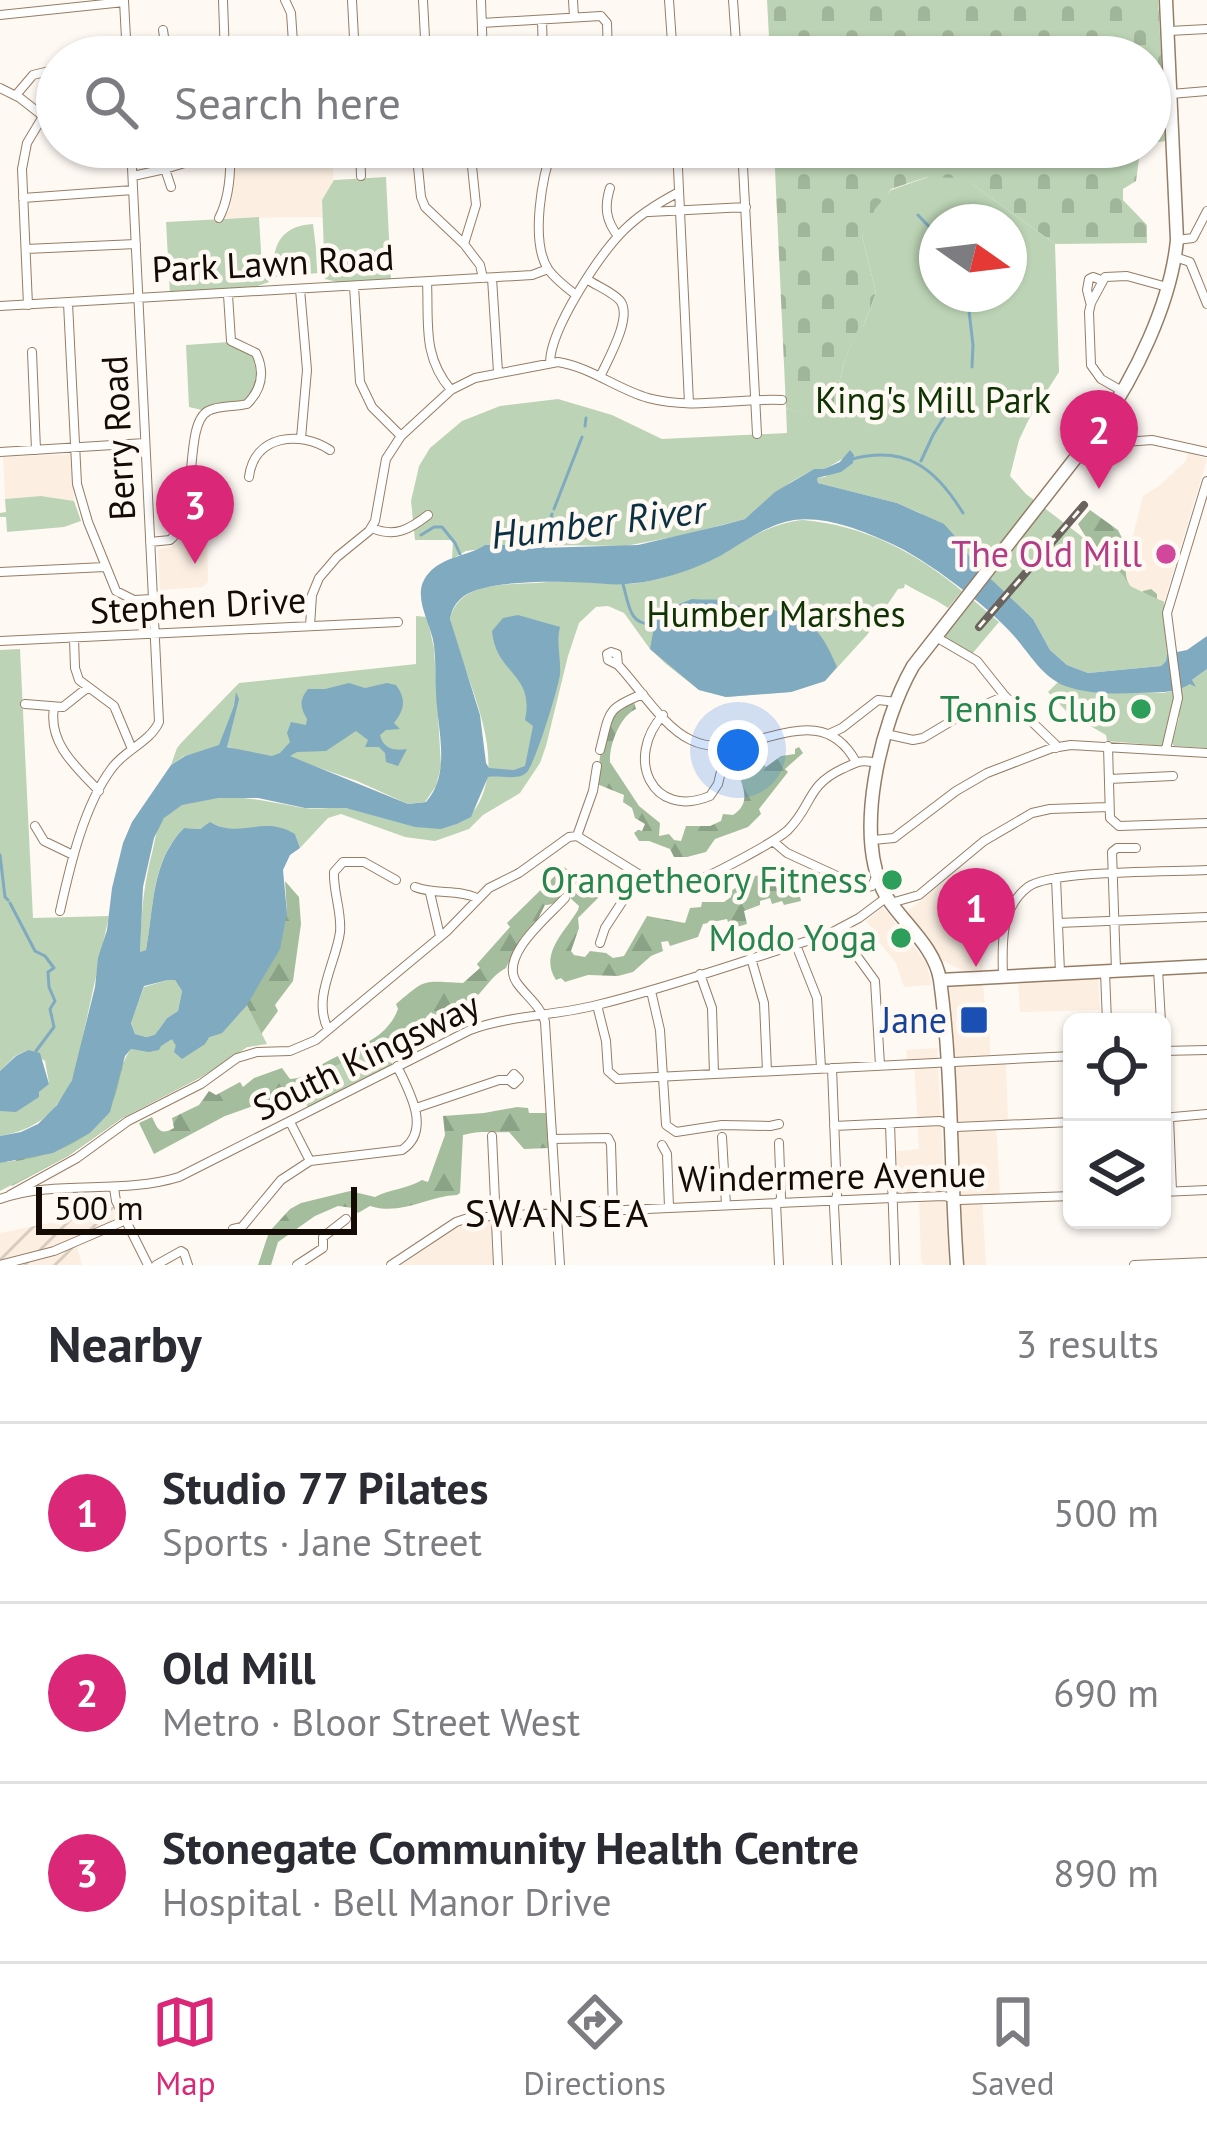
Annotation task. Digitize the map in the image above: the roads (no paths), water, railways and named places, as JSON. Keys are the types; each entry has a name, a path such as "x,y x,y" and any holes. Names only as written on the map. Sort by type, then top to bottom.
{"main road":[{"path":"1166,0 1167,36"},
{"path":"956,1265 940,980 930,954 889,900 877,873 872,804 876,766 913,666 1097,431 1124,392 1146,344 1167,287 1177,240 1171,94"},
{"path":"940,980 1207,966"}],"street":[{"path":"223,0 224,36"},
{"path":"285,0 293,36"},
{"path":"352,0 354,36"},
{"path":"423,0 425,36"},
{"path":"481,0 482,36"},
{"path":"572,0 574,17"},
{"path":"669,0 672,36"},
{"path":"733,0 736,36"},
{"path":"0,15 124,1 126,36"},
{"path":"482,23 599,16 605,20 606,36"},
{"path":"542,20 542,36"},
{"path":"1167,31 1207,29"},
{"path":"163,30 164,36"},
{"path":"16,95 36,74"},
{"path":"0,88 36,113"},
{"path":"1171,94 1207,91"},
{"path":"28,305 24,152 36,126"},
{"name":"Berry Road","path":"132,168 159,726 132,748"},
{"path":"133,176 168,168"},
{"path":"219,218 230,168"},
{"path":"360,168 361,176"},
{"path":"418,168 425,207 464,244 487,278 498,372"},
{"path":"464,244 476,205 472,168"},
{"path":"548,168 540,244 548,269 576,295"},
{"path":"678,168 689,404"},
{"path":"743,168 757,434"},
{"path":"165,169 171,188"},
{"path":"610,188 607,216 618,236"},
{"path":"23,198 134,190"},
{"path":"550,362 555,336 576,295 618,236 679,192"},
{"path":"648,212 746,207"},
{"path":"1177,240 1193,238 1207,211"},
{"path":"26,249 136,244"},
{"path":"1175,257 1190,261 1207,304"},
{"name":"Park Lawn Road","path":"0,306 487,278 548,269"},
{"path":"1124,392 1101,379 1091,365 1087,283 1093,277 1127,276 1167,287"},
{"path":"588,280 620,301 623,310 616,344 600,377"},
{"path":"427,281 430,357 451,390"},
{"path":"354,286 360,382 372,407 401,436"},
{"path":"300,289 307,370 301,438"},
{"path":"150,542 170,540 180,530 201,418 209,410 247,404 260,383 258,356 232,343 227,295"},
{"path":"68,303 79,496 116,591 134,600 152,599"},
{"path":"32,352 36,449"},
{"path":"310,626 312,595 319,578 372,528 386,459 401,436 451,390 476,378 550,362 571,364 647,398 689,404 782,400"},
{"path":"1097,431 1121,442 1160,441 1207,452"},
{"path":"249,477 251,464 264,448 280,440 301,438 330,450"},
{"path":"0,452 145,443"},
{"path":"1166,749 1177,690 1167,613 1207,481"},
{"path":"372,528 404,531 428,514"},
{"path":"0,572 105,567"},
{"name":"Stephen Drive","path":"0,641 398,622"},
{"path":"934,636 977,661 1056,748"},
{"path":"60,910 73,855 99,790 132,748 114,706 87,688 76,672 74,638"},
{"path":"618,665 685,737 718,747 794,731 829,733 878,700 897,702"},
{"path":"25,704 66,707 87,688"},
{"path":"600,750 614,708 643,694"},
{"path":"886,734 922,739 1005,696"},
{"path":"54,708 53,725 61,748 99,790"},
{"path":"663,715 649,733 644,755 647,775 662,794 687,802 710,796 724,759 734,747"},
{"path":"841,742 842,728"},
{"path":"117,763 124,732"},
{"path":"829,733 856,762"},
{"path":"1108,746 1111,820 1119,826 1207,823"},
{"path":"873,840 894,838 987,772 1056,748 1108,746 1207,753"},
{"path":"718,747 724,759"},
{"path":"5,1197 238,1058 278,1051 326,1031 460,919 493,885 535,863 569,837 577,836 659,885 688,884 774,841 793,825 818,783 860,760 876,766"},
{"path":"577,836 597,766"},
{"path":"1109,779 1173,776"},
{"name":"South Kingsway","path":"5,1197 154,1184 179,1177 482,1025 597,1005 796,945 838,930 889,900 919,896 980,844 1032,813 1109,806"},
{"path":"35,826 48,844 73,855"},
{"path":"774,841 787,853 863,888 872,886 877,873"},
{"path":"1108,1013 1114,921 1112,850 1136,848"},
{"path":"326,1031 323,1003 340,929 334,872 343,862 358,860 396,880"},
{"path":"1003,975 1002,938 1012,906 1030,886 1056,878 1207,870"},
{"path":"600,943 639,875"},
{"path":"1056,878 1060,972"},
{"path":"416,887 477,898"},
{"path":"430,893 440,936"},
{"path":"560,1265 543,1016 515,981 512,966 517,952 548,912 565,898"},
{"path":"1058,923 1207,917"},
{"path":"838,930 875,981 880,1065"},
{"path":"796,945 817,998 834,1126 837,1265"},
{"path":"752,958 764,1004 767,1071"},
{"path":"1158,968 1160,1013"},
{"path":"700,974 712,1008 714,1074"},
{"path":"651,991 660,1030 666,1125 680,1132 779,1124"},
{"path":"597,1005 611,1076 617,1079 1063,1056"},
{"path":"1171,1051 1207,1050"},
{"path":"233,1229 242,1227 281,1180 310,1161 402,1150 411,1144 416,1108 397,1066"},
{"path":"416,1108 509,1080"},
{"path":"1171,1117 1207,1114"},
{"path":"290,1122 310,1161"},
{"path":"834,1126 1063,1122"},
{"path":"890,1124 895,1265"},
{"path":"492,1136 498,1265"},
{"path":"722,1137 726,1205"},
{"path":"552,1139 608,1138 613,1210"},
{"path":"778,1143 782,1196 777,1203 778,1265"},
{"path":"662,1145 667,1154 669,1208"},
{"path":"38,1191 41,1178"},
{"path":"114,1187 126,1220 152,1265 181,1251 188,1265"},
{"path":"1171,1192 1207,1190"},
{"name":"Windermere Avenue","path":"391,1265 471,1217 834,1200 1063,1196"},
{"path":"0,1264 54,1251 126,1220"},
{"path":"297,1265 323,1248 323,1237 346,1220"},
{"path":"1135,1265 1207,1262"}],"water":[{"path":"850,450 854,455 853,463 841,472 817,478 818,483 897,503 944,524 973,562 1033,619 1050,650 1067,665 1088,673 1161,666 1167,654 1187,650 1207,636 1207,669 1192,680 1196,687 1190,684 1165,692 1101,693 1065,686 1043,671 989,611 938,571 879,538 818,520 774,525 707,562 650,581 532,582 476,590 458,601 450,619 480,715 489,768 525,766 533,726 525,720 525,692 500,657 492,631 503,618 518,615 560,627 559,681 526,773 488,777 471,817 441,829 415,827 346,808 305,808 258,798 218,798 182,805 164,818 154,838 143,887 140,952 146,950 165,855 184,828 200,829 210,822 232,829 272,826 295,834 300,848 290,855 283,870 287,913 280,949 247,1005 222,1033 209,1037 182,1059 174,1052 172,1039 159,1050 131,1049 110,1112 90,1133 53,1153 0,1163 0,1136 38,1124 72,1080 107,930 112,888 132,822 171,765 219,745 236,692 239,699 227,747 272,756 290,742 291,722 306,725 301,704 308,689 349,683 365,688 396,685 403,700 394,723 400,729 380,735 390,748 407,749 398,766 386,762 379,747 365,747 368,740 356,731 326,751 290,756 408,804 426,802 441,764 434,645 421,600 423,582 434,568 485,545 507,549 638,545 723,525 745,519 775,492 814,469 840,462","holes":["175,980 182,991 178,1011 155,1035 135,1034 131,1023 144,986"]},
{"path":"692,599 794,615 814,628 837,667 825,681 791,692 726,697 699,690 650,649 657,611 663,605"},
{"path":"28,1050 40,1053 49,1084 16,1112 0,1111 0,1071"}],"waterway":[{"path":"969,312 972,367"},
{"path":"921,461 964,385"},
{"path":"585,426 586,418"},
{"name":"Humber River","path":"554,509 582,437"},
{"path":"852,459 889,455 918,464 942,484 963,513"},
{"name":"Humber River","path":"543,547 552,514"},
{"path":"421,535 442,527 460,554"},
{"path":"623,584 635,618 654,624"},
{"path":"0,855 8,900"},
{"path":"10,903 35,951 54,968 48,972 55,1001 50,1009 54,1027 36,1051"}],"railway":[{"path":"979,627 1084,505"}],"place":[{"name":"Old Mill","path":"1099,489"},
{"name":"The Old Mill","path":"1166,554"},
{"name":"Stonegate Community Health Centre","path":"195,564"},
{"name":"Tennis Club","path":"1141,709"},
{"name":"Orangetheory Fitness","path":"892,880"},
{"name":"Modo Yoga","path":"901,938"},
{"name":"Studio 77 Pilates","path":"976,967"},
{"name":"Jane","path":"974,1020"}],"district":[{"name":"SWANSEA","path":"558,1213"}],"park label":[{"name":"King's Mill Park","path":"933,400"},
{"name":"Humber Marshes","path":"776,614"}]}
